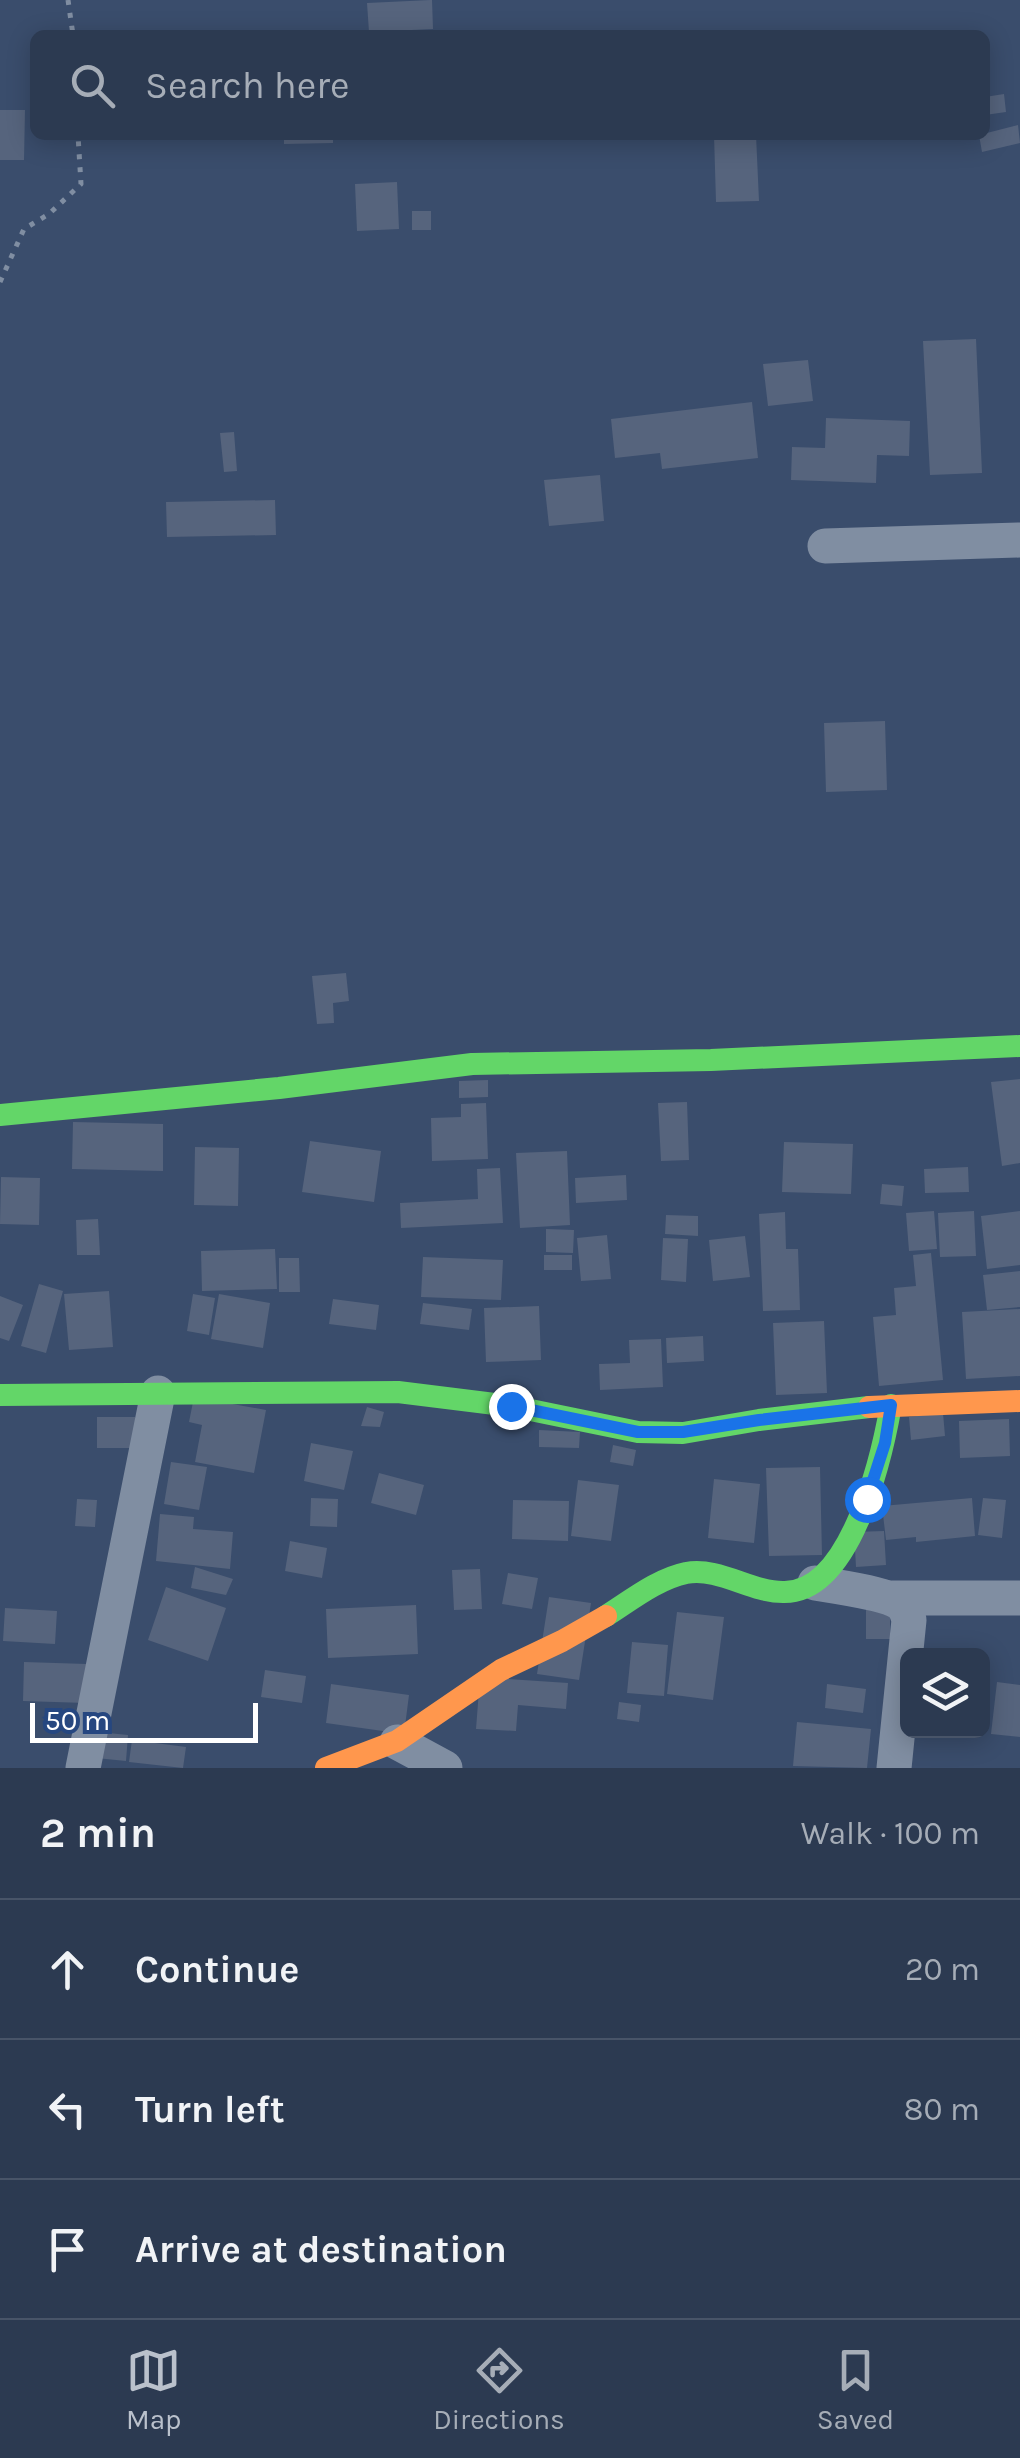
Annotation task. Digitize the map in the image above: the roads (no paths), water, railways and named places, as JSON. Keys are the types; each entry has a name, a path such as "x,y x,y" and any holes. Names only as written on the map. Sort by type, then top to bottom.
{"street":[{"path":"825,546 1020,540"},
{"path":"0,1115 279,1088 472,1064 710,1060 1020,1046"},
{"path":"0,1394 398,1392 511,1406 638,1432 683,1432 891,1405 1020,1401"},
{"path":"83,1768 158,1393"},
{"path":"326,1768 397,1742 493,1674 574,1636 688,1571 713,1572 786,1594 798,1594 831,1568 867,1499 885,1443 891,1405"},
{"path":"815,1582 892,1598 1020,1598"},
{"path":"892,1598 904,1606 909,1620 894,1768"},
{"path":"397,1742 445,1768"}]}
